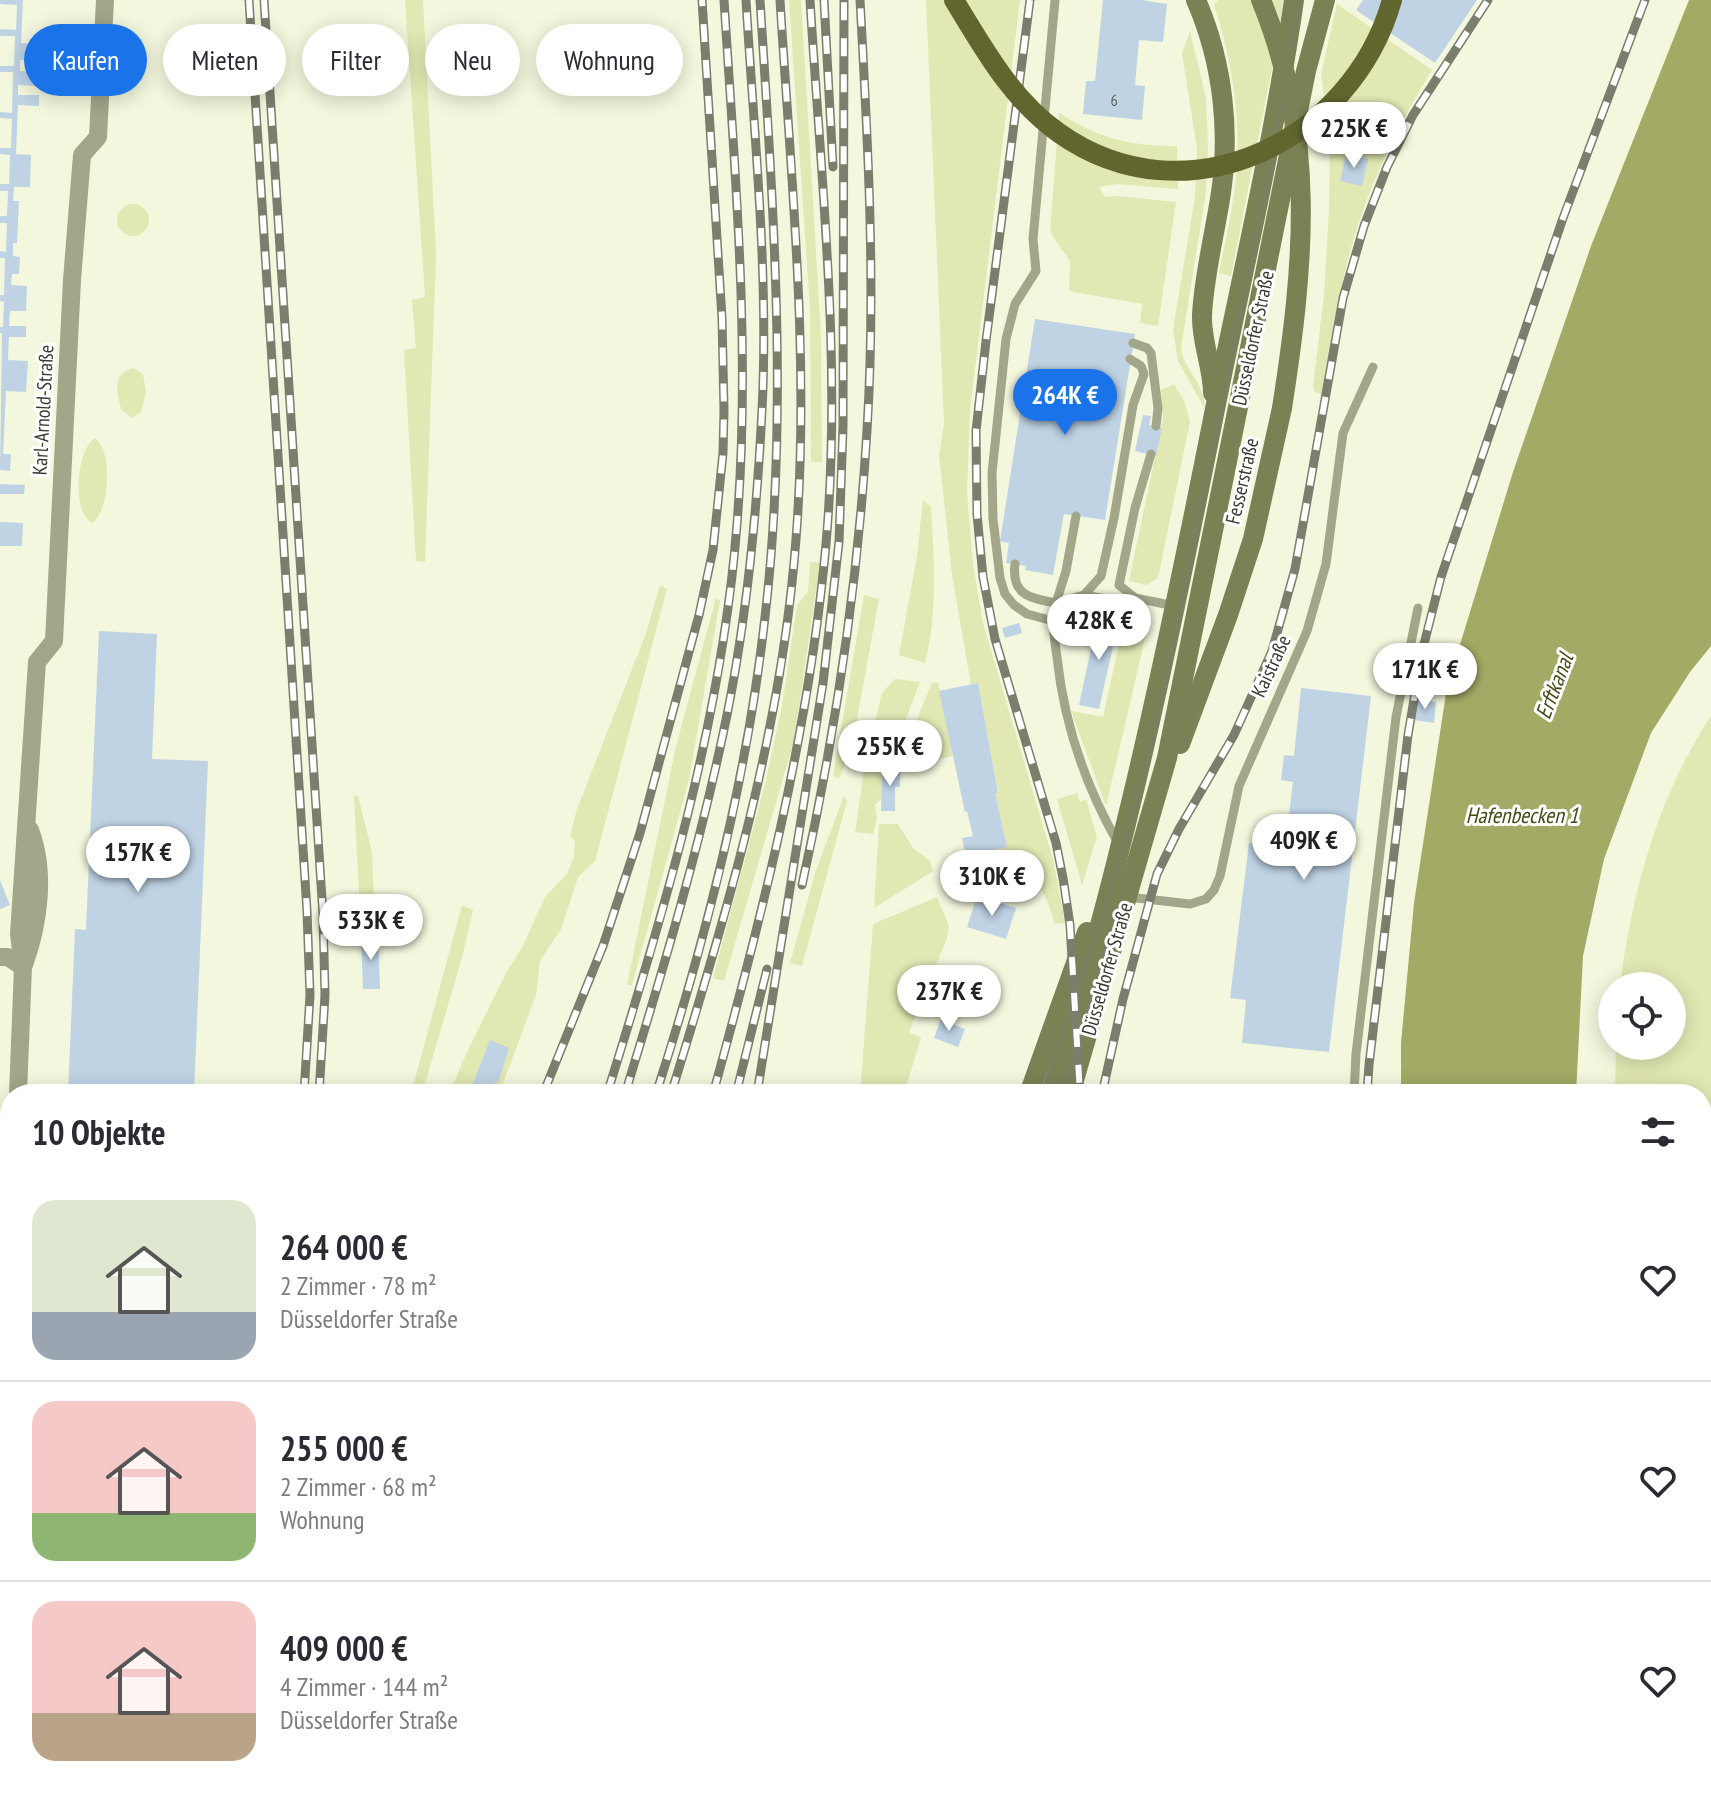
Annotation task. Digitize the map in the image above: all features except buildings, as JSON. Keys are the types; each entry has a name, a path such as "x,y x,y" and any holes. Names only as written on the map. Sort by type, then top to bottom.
{"main road":[{"path":"954,0 1008,85 1032,111 1060,134 1093,152 1123,163 1186,170 1212,168 1244,160 1277,146 1306,128 1353,81 1373,47 1392,0"},
{"name":"Fesserstraße","path":"1196,0 1213,48 1220,81 1224,139 1221,195 1202,313 1202,333 1214,390 1207,448"},
{"name":"Fesserstraße","path":"1150,823 1228,615 1253,539 1282,408 1296,299 1301,229 1300,163 1286,68 1261,0"},
{"name":"Düsseldorfer Straße","path":"1054,1084 1075,1019 1143,754 1287,51 1294,0"},
{"name":"Düsseldorfer Straße","path":"1073,1084 1150,823 1173,727 1306,71 1325,0"},
{"name":"Düsseldorfer Straße","path":"1032,1084 1119,846"}],"street":[{"name":"Karl-Arnold-Straße","path":"18,1084 23,967 19,934 37,662 54,641 82,155 98,137 105,0"},
{"path":"0,957 8,957 23,967"}],"lane":[{"path":"1053,621 1027,614 1005,594 1000,578 993,519 992,473 1006,339 1015,304 1036,271 1033,239 1055,0"},
{"path":"1133,343 1147,348 1151,353 1158,408 1156,426"},
{"path":"1084,595 1101,576 1113,525 1133,405 1144,374 1141,366 1130,359"},
{"name":"Kaistraße","path":"1128,897 1190,904 1206,899 1214,890 1220,876 1239,786 1307,631 1326,564 1343,433 1373,367"},
{"path":"1151,454 1135,508 1119,585 1135,598 1175,606"},
{"path":"1076,516 1053,621 1066,720 1089,787 1119,846"},
{"path":"1015,564 1016,584 1030,598 1056,603 1084,595 1122,602 1135,598"},
{"path":"1354,1084 1396,717 1418,608"}],"shaded area":[{"path":"405,0 423,0 425,96 428,96 436,254 425,562 416,561 404,350 416,348 412,300 425,297"},
{"path":"789,0 801,0 821,336 822,462 811,462 810,308"},
{"path":"926,0 1020,0 970,410 967,493 973,564 983,623 1053,859 1065,923 1055,924 1047,901 1031,878 966,856 1007,847 978,684 971,685 952,575 939,456 944,424"},
{"path":"1218,0 1283,0 1231,276 1219,273 1237,170 1237,122 1227,51 1214,5"},
{"path":"1337,4 1432,70 1390,145 1358,225 1341,288 1322,394 1315,392 1313,387 1324,294 1329,209 1330,142 1321,74"},
{"path":"1190,31 1206,98 1208,145 1206,192 1181,348 1202,392 1205,409 1178,361 1173,329 1195,197 1197,149 1182,53"},
{"path":"1059,113 1088,129 1116,139 1177,146 1178,189 1117,184 1099,187 1105,197 1176,202 1158,326 1140,323 1142,304 1069,291 1070,261 1050,232"},
{"path":"133,204 144,209 149,220 144,231 133,236 122,231 117,220 122,209"},
{"path":"133,368 143,374 146,392 141,412 132,418 121,409 117,384 121,375"},
{"path":"1174,384 1185,403 1190,422 1158,578 1146,585 1129,581 1163,419 1161,390"},
{"path":"95,438 105,455 107,481 103,506 92,523 81,506 78,481 84,455"},
{"path":"923,500 931,507 934,566 932,624 925,663 899,655 917,556"},
{"path":"810,562 820,563 794,741 724,981 713,978 766,780 782,706 797,605 808,592"},
{"path":"660,585 667,589 595,861 578,877 561,929 540,961 536,995 503,1084 453,1084 545,897 567,874 574,857 575,842 570,836 577,809 645,636"},
{"path":"864,595 879,599 852,746 839,779 833,776"},
{"path":"716,598 720,601 689,780 632,985 627,985 676,746"},
{"path":"1124,621 1148,626 1106,806 1071,711 1103,717"},
{"path":"895,679 920,682 898,740 900,768 882,768 881,799 875,805 877,819 873,834 855,832 865,764 882,693"},
{"path":"938,682 953,756 916,764 913,742 916,723 932,683"},
{"path":"1711,716 1711,1084 1615,1084 1616,1060 1686,1060 1686,972 1622,972 1640,880 1676,779"},
{"path":"1077,793 1080,802 1086,799 1097,837 1082,885 1057,799"},
{"path":"354,795 358,796 372,852 375,929 361,931"},
{"path":"844,796 847,801 802,966 790,963 816,870"},
{"path":"879,824 898,824 913,848 930,861 933,871 874,908"},
{"path":"937,897 949,926 909,1032 921,1038 907,1084 861,1084 873,924"},
{"path":"462,905 473,910 463,954 425,1084 414,1084"}],"water":[{"path":"1689,0 1711,0 1711,646 1690,672 1651,733 1604,859 1583,956 1577,1084 1401,1084 1401,1043 1414,903 1447,687 1513,472 1591,246"}],"tram line":[{"path":"1044,1084 1100,924 1147,768 1265,195 1300,0"},
{"path":"1066,1084 1118,906"}],"railway":[{"path":"249,0 307,911 310,995 305,1084"},
{"path":"264,0 323,915 325,995 320,1084"},
{"path":"547,1084 603,946 640,833 699,615 713,550 724,410 722,318 702,0"},
{"path":"610,1084 670,884 705,741 719,669 737,524 742,327 724,0"},
{"path":"628,1084 705,811 734,677 750,563 762,410 764,307 746,0"},
{"path":"659,1084 708,918 736,798 765,617 772,540 777,386 774,231 760,0"},
{"path":"674,1084 731,889 765,750 789,610 796,539 800,472 800,337 780,0"},
{"path":"716,1084 766,890 796,753 826,544 832,408 831,340 810,0"},
{"path":"824,0 833,167"},
{"path":"759,1084 823,683 839,542 843,427 844,0"},
{"path":"802,885 844,659 858,545 867,430 871,269 860,0"},
{"path":"1030,0 976,431 977,514 983,577 995,639 1056,843 1063,878 1070,925 1079,1084"},
{"path":"1104,1084 1123,999 1157,874 1179,829 1234,735 1272,651 1295,569 1343,298 1364,226 1387,167 1413,115 1488,0"},
{"path":"1368,1084 1408,735 1422,652 1441,577 1563,218 1645,0"},
{"path":"738,1084 767,969"}],"water label":[{"name":"Erftkanal","path":"1554,686"},
{"name":"Hafenbecken 1","path":"1522,815"}]}
